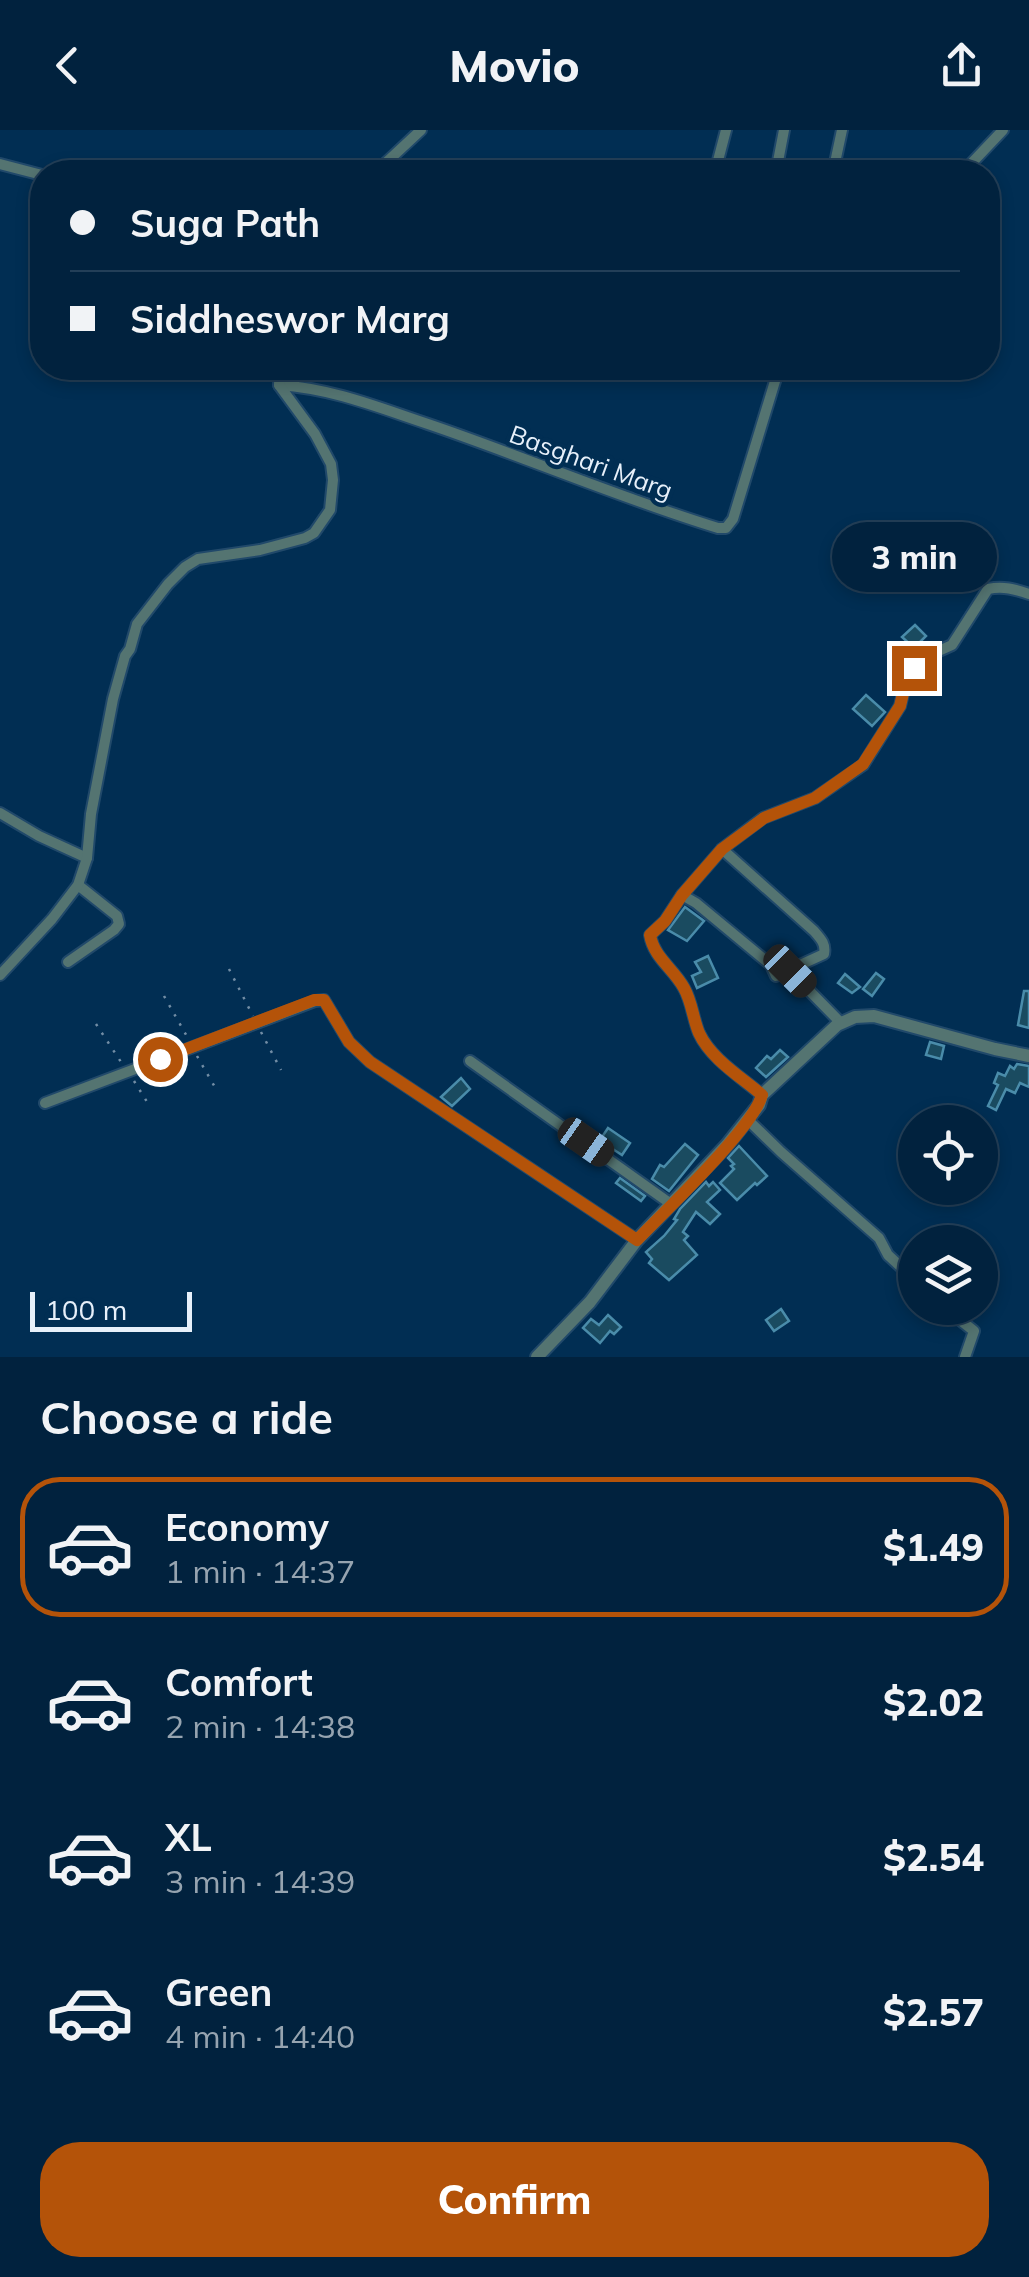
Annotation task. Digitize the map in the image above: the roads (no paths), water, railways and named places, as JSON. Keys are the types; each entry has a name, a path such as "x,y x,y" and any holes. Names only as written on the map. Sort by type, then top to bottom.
{"street":[{"path":"389,160 421,130"},
{"path":"718,160 726,130"},
{"path":"778,160 784,130"},
{"path":"836,160 842,130"},
{"path":"975,160 1003,130"},
{"path":"0,164 30,173"},
{"path":"0,975 78,885 87,858 113,699 137,624 184,567 198,560 305,538 314,534 330,510 331,464 306,420 280,386 280,380"},
{"name":"Basghari Marg","path":"280,386 332,392 478,441 670,513 726,528 733,519 775,380"},
{"path":"762,1095 708,1048 682,984 652,947 650,935 722,849 764,818 815,798 863,764 900,706 906,681 914,668 952,645 988,589 998,587 1029,594"},
{"path":"0,813 87,858"},
{"path":"682,895 771,965 776,976 824,954 823,941 814,931 722,849"},
{"path":"68,962 119,924 117,916 78,885"},
{"path":"790,971 841,1023"},
{"path":"45,1103 314,1000 324,1000 349,1042 370,1062 637,1240"},
{"path":"537,1357 590,1302 637,1240 748,1120 762,1095 841,1023 874,1016 1029,1056"},
{"path":"470,1061 671,1204"},
{"path":"748,1120 879,1238 898,1264"},
{"path":"965,1357 974,1331 966,1325"}]}
